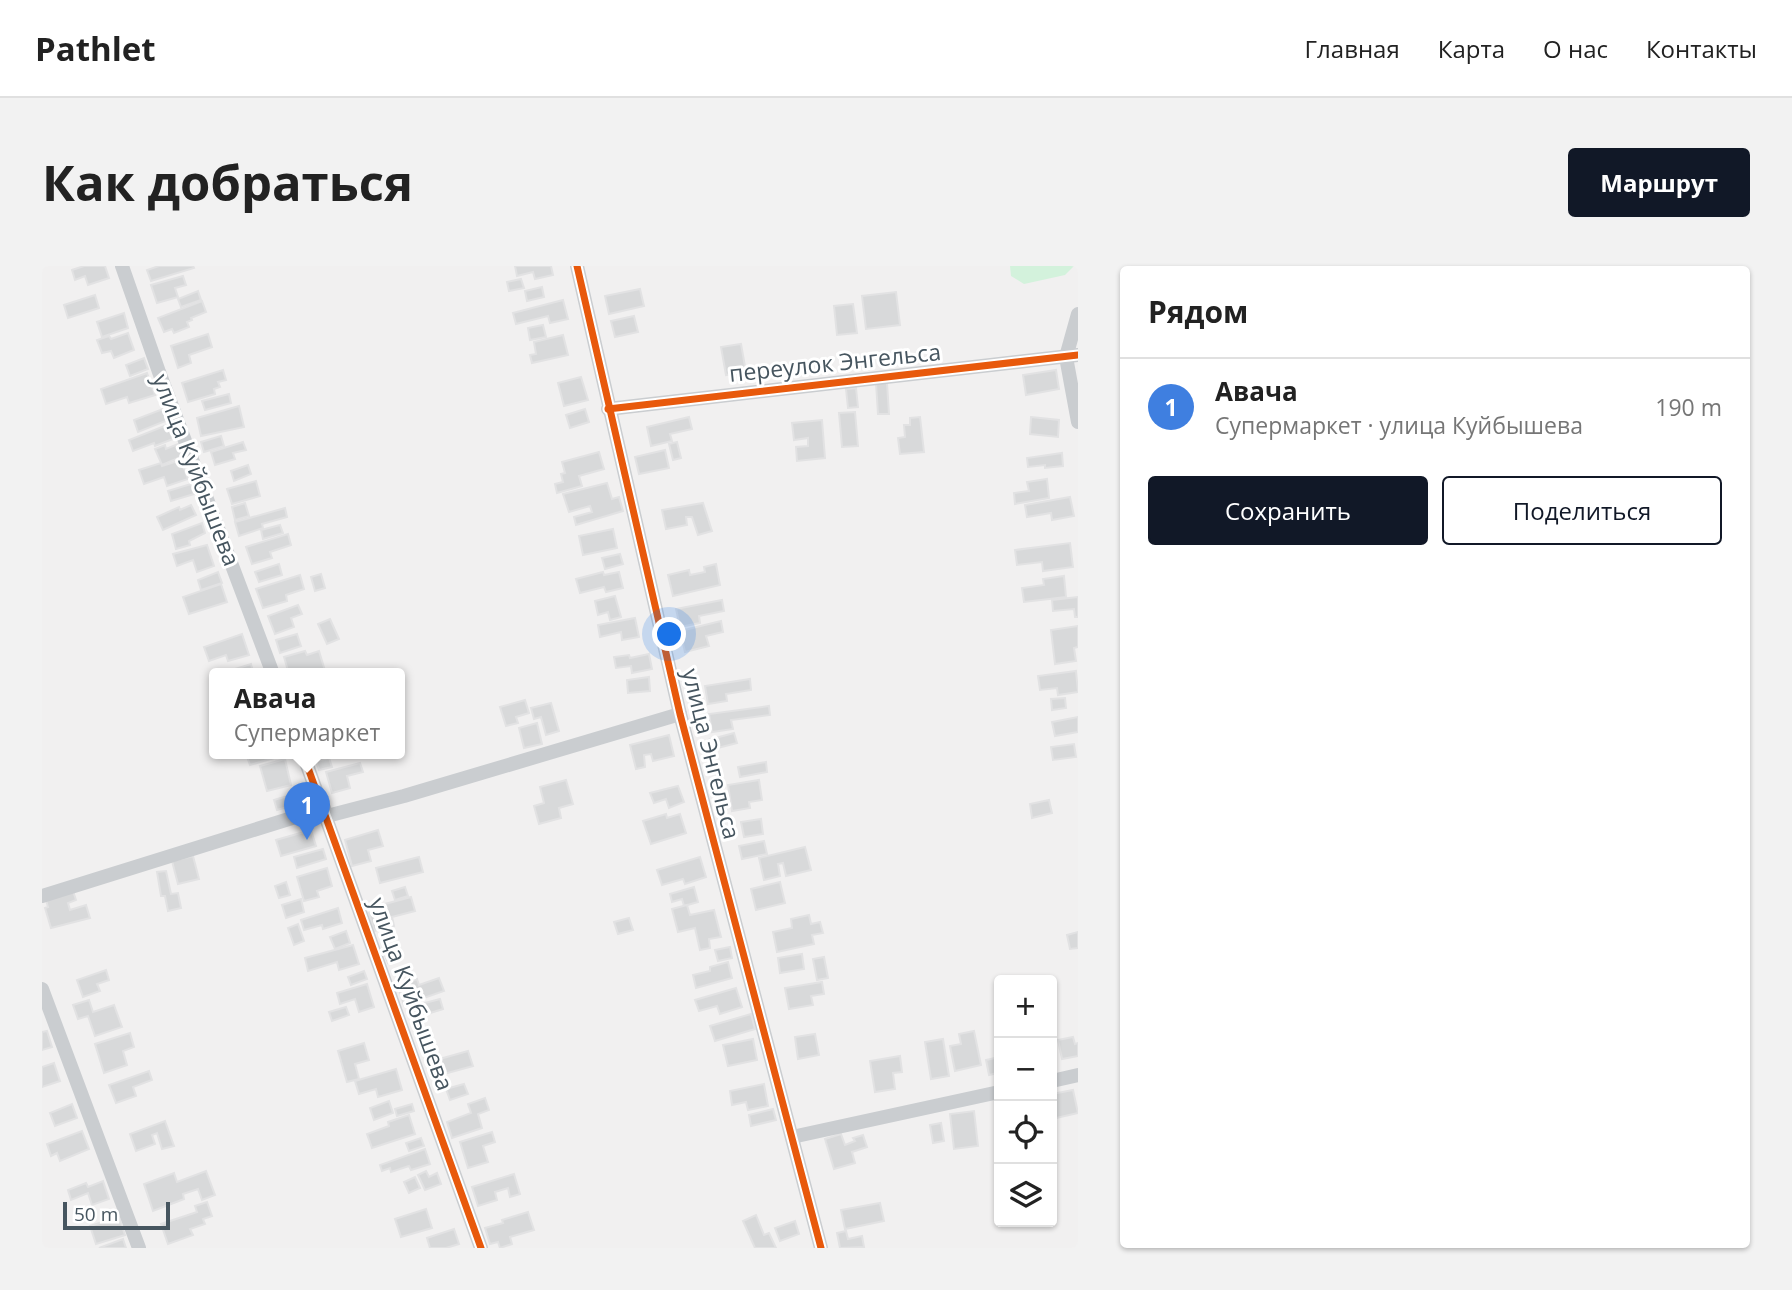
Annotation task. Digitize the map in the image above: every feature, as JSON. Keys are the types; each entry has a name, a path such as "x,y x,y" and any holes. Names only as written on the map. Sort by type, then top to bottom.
{"street":[{"name":"улица Куйбышева","path":"122,266 271,668"},
{"name":"улица Энгельса","path":"577,266 680,714 820,1247"},
{"path":"1078,314 1072,356 1078,422"},
{"name":"переулок Энгельса","path":"608,408 1072,356"},
{"name":"улица Энгельса","path":"325,812 404,796 680,714"},
{"name":"улица Куйбышева","path":"305,759 481,1248"},
{"path":"42,896 325,812"},
{"path":"42,989 139,1248"},
{"path":"1057,1080 1078,1075"},
{"path":"792,1137 994,1093"}],"green space":[{"path":"1010,266 1074,266 1065,275 1024,284 1011,276"}],"building":[{"path":"84,266 105,266 109,278 88,285 85,276 75,280 72,270"},
{"path":"159,266 194,268 151,281 147,270"},
{"path":"515,266 551,266 553,275 535,279 533,272 517,276"},
{"path":"183,276 186,285 175,288 178,297 157,303 151,285"},
{"path":"521,279 524,288 509,291 507,282"},
{"path":"542,287 544,297 527,301 525,291"},
{"path":"640,289 644,306 609,314 605,296"},
{"path":"198,291 201,300 181,307 178,299"},
{"path":"896,292 900,325 866,329 862,296"},
{"path":"95,295 99,308 68,318 64,305"},
{"path":"563,300 568,319 550,323 548,316 516,324 513,313"},
{"path":"202,301 206,312 191,318 192,320 187,322 189,327 174,333 172,329 164,332 158,318"},
{"path":"853,304 857,333 837,335 834,306"},
{"path":"124,313 128,328 102,337 97,322"},
{"path":"634,316 638,332 615,337 611,321"},
{"path":"543,325 546,337 530,340 528,328"},
{"path":"128,333 134,350 114,358 111,351 102,353 97,340 109,336 111,339"},
{"path":"208,334 212,347 189,355 191,363 178,368 171,346"},
{"path":"563,335 568,355 532,363 530,355 536,354 534,342"},
{"path":"741,344 746,372 726,375 721,347"},
{"path":"144,358 148,369 130,376 126,365"},
{"path":"223,370 226,380 218,382 220,387 214,389 215,394 188,402 182,383"},
{"path":"1056,370 1059,389 1026,395 1023,375"},
{"path":"147,373 155,395 129,403 127,397 106,404 101,389"},
{"path":"581,377 588,400 564,406 558,383"},
{"path":"876,383 887,383 889,414 878,414"},
{"path":"856,388 858,407 848,408 846,389"},
{"path":"229,394 231,403 205,410 202,401"},
{"path":"239,406 244,427 201,436 197,418"},
{"path":"163,409 168,420 138,432 134,420"},
{"path":"585,409 589,422 570,428 566,415"},
{"path":"855,412 858,446 842,447 839,413"},
{"path":"689,417 692,429 670,434 672,441 651,446 647,427"},
{"path":"920,417 924,452 900,454 898,438 905,437 904,425 910,425 910,418"},
{"path":"1031,417 1059,420 1058,437 1030,434"},
{"path":"822,420 825,458 797,461 796,447 808,446 808,438 794,440 792,423"},
{"path":"167,425 173,439 133,451 129,440"},
{"path":"221,436 224,446 204,452 201,442"},
{"path":"243,442 246,450 233,453 235,459 215,465 211,452"},
{"path":"677,442 681,458 673,460 669,444"},
{"path":"178,444 183,456 162,465 155,449 165,445 166,449"},
{"path":"665,450 669,468 639,474 635,457"},
{"path":"599,452 604,469 579,476 582,486 557,493 555,484 563,482 561,474 565,473 562,462"},
{"path":"1062,453 1063,466 1028,467 1027,458"},
{"path":"181,460 188,479 167,486 164,477 144,484 139,470"},
{"path":"248,465 251,474 234,481 231,471"},
{"path":"1047,479 1049,498 1015,504 1014,493 1029,491 1027,482"},
{"path":"256,481 260,496 232,504 227,489"},
{"path":"607,483 612,499 619,497 623,511 576,525 574,517 592,512 590,506 569,512 563,494"},
{"path":"191,484 194,494 171,501 168,491"},
{"path":"1070,497 1074,516 1052,520 1051,513 1027,517 1025,505"},
{"path":"245,503 249,516 235,520 232,507"},
{"path":"703,503 712,531 698,535 692,517 686,517 687,525 666,529 662,510"},
{"path":"191,505 196,515 163,530 157,517 179,507 180,510"},
{"path":"285,508 287,517 262,524 263,528 239,536 235,522"},
{"path":"202,523 205,533 189,541 190,545 176,549 172,534"},
{"path":"280,525 283,533 263,539 261,530"},
{"path":"613,529 617,548 583,555 579,536"},
{"path":"288,534 291,545 270,552 272,558 252,564 246,547"},
{"path":"1070,543 1073,567 1043,571 1042,562 1017,565 1015,550"},
{"path":"207,545 214,566 197,572 193,560 177,566 173,554"},
{"path":"620,554 623,564 605,569 602,558"},
{"path":"279,564 282,575 259,582 255,572"},
{"path":"716,564 720,585 673,596 668,575 689,570 690,575 705,572 704,567"},
{"path":"218,572 222,583 201,590 198,580"},
{"path":"603,572 604,575 619,572 623,588 606,592 604,587 580,593 576,579"},
{"path":"321,574 325,588 315,591 311,577"},
{"path":"300,575 304,589 286,595 287,601 263,608 256,589"},
{"path":"1064,576 1066,597 1024,602 1022,588 1044,585 1043,579"},
{"path":"221,584 227,602 189,614 183,597"},
{"path":"615,596 621,617 610,620 608,612 598,615 595,601"},
{"path":"1078,597 1078,617 1075,617 1074,609 1053,611 1052,600"},
{"path":"722,600 724,611 699,616 700,623 680,627 676,609"},
{"path":"298,605 302,614 291,618 294,627 275,634 268,616"},
{"path":"635,618 639,637 622,640 621,632 600,637 598,625"},
{"path":"330,619 339,639 327,644 318,624"},
{"path":"721,621 723,632 706,636 709,646 685,652 680,631"},
{"path":"1078,626 1078,647 1074,648 1076,661 1055,664 1051,630"},
{"path":"242,634 249,655 228,661 226,655 209,661 204,647"},
{"path":"297,634 301,646 280,653 276,640"},
{"path":"305,651 307,655 319,651 324,668 287,668 284,657"},
{"path":"649,654 652,669 632,673 631,666 616,668 614,657 629,655 630,658"},
{"path":"1076,671 1078,692 1058,695 1057,688 1040,690 1038,676"},
{"path":"649,677 650,691 628,693 627,680"},
{"path":"750,679 751,690 726,694 727,701 708,704 705,686"},
{"path":"1065,698 1066,708 1052,710 1051,699"},
{"path":"525,700 529,713 516,717 518,723 506,726 500,707"},
{"path":"551,703 559,731 546,735 541,717 534,719 531,708"},
{"path":"769,706 770,715 731,720 733,729 712,732 709,714"},
{"path":"1078,717 1078,732 1055,736 1052,722"},
{"path":"537,723 542,744 524,748 519,728"},
{"path":"734,733 737,743 710,750 708,740"},
{"path":"669,735 674,756 653,761 651,754 644,755 645,767 636,769 630,745"},
{"path":"1074,744 1076,757 1053,760 1051,747"},
{"path":"248,759 271,759 250,765"},
{"path":"285,759 291,785 267,791 260,766"},
{"path":"329,759 332,767 319,770 316,761"},
{"path":"766,762 767,772 740,777 738,767"},
{"path":"360,763 363,772 347,776 350,788 332,793 326,772"},
{"path":"566,780 573,804 559,808 561,818 539,824 534,806 544,803 540,787"},
{"path":"759,780 762,800 749,802 750,808 732,811 728,785"},
{"path":"678,786 684,802 669,808 666,799 654,803 650,793"},
{"path":"298,793 301,803 277,810 274,800"},
{"path":"1049,800 1052,813 1032,818 1030,804"},
{"path":"666,814 667,818 680,814 686,833 651,844 643,821"},
{"path":"761,819 763,834 744,837 741,822"},
{"path":"311,830 316,846 281,856 276,840"},
{"path":"378,830 383,846 368,850 371,861 352,866 345,840"},
{"path":"764,841 767,854 742,859 739,846"},
{"path":"805,847 811,870 786,876 783,863 778,864 780,876 764,880 759,858"},
{"path":"323,849 326,859 297,868 294,857"},
{"path":"193,856 199,879 178,884 172,861"},
{"path":"419,857 423,872 380,883 376,868"},
{"path":"700,857 706,877 685,884 683,879 662,885 657,870"},
{"path":"327,868 332,886 317,891 319,897 304,901 297,877"},
{"path":"166,871 171,894 178,893 181,908 168,911 165,896 161,896 157,872"},
{"path":"286,882 290,895 279,898 275,886"},
{"path":"780,882 785,903 756,910 751,889"},
{"path":"405,887 408,896 395,900 392,891"},
{"path":"694,887 698,902 684,906 682,899 672,902 670,894"},
{"path":"73,891 76,900 68,903 70,910 86,905 90,918 51,928 45,908 48,907 46,900"},
{"path":"411,897 415,911 392,917 394,926 374,931 369,913 387,908 385,904"},
{"path":"301,899 304,912 286,918 282,905"},
{"path":"687,905 690,915 714,910 721,937 709,939 710,948 700,950 695,928 678,932 672,909"},
{"path":"338,908 342,923 323,929 322,925 304,930 301,920"},
{"path":"809,915 811,924 820,922 823,933 812,935 814,944 777,952 773,932 792,928 791,919"},
{"path":"629,918 633,930 618,934 614,922"},
{"path":"298,924 304,941 294,945 288,928"},
{"path":"346,931 350,943 335,949 330,937"},
{"path":"1078,932 1078,948 1070,949 1067,935"},
{"path":"353,945 359,964 339,970 337,962 308,971 305,958"},
{"path":"397,947 401,958 388,963 384,953"},
{"path":"730,947 732,958 718,961 715,950"},
{"path":"802,954 804,969 780,973 778,958"},
{"path":"824,957 828,978 817,980 813,959"},
{"path":"728,962 732,978 696,988 693,975 710,971 710,967"},
{"path":"106,970 109,980 97,984 100,991 83,997 77,980"},
{"path":"364,971 367,979 351,985 348,977"},
{"path":"439,978 444,991 404,1005 398,986 417,979 419,985"},
{"path":"822,982 824,994 811,996 813,1005 789,1009 785,988"},
{"path":"367,984 374,1007 359,1012 355,999 340,1004 337,993"},
{"path":"736,988 742,1007 720,1014 717,1006 699,1011 695,1000"},
{"path":"440,999 443,1009 424,1015 421,1004"},
{"path":"89,1000 93,1012 114,1005 122,1027 95,1036 88,1016 78,1019 73,1005"},
{"path":"346,1007 349,1015 332,1021 329,1012"},
{"path":"751,1014 755,1029 715,1041 710,1026"},
{"path":"47,1031 52,1047 42,1050 42,1032"},
{"path":"974,1031 981,1065 955,1071 950,1046 961,1044 959,1034"},
{"path":"130,1033 134,1047 123,1051 127,1065 104,1073 95,1044"},
{"path":"815,1034 819,1055 798,1059 795,1037"},
{"path":"1073,1037 1075,1044 1078,1043 1078,1056 1062,1059 1058,1040"},
{"path":"753,1039 757,1060 728,1066 723,1045"},
{"path":"943,1039 949,1076 931,1079 925,1042"},
{"path":"364,1043 369,1060 355,1064 359,1079 347,1082 338,1051"},
{"path":"468,1051 473,1066 433,1077 429,1062"},
{"path":"900,1056 902,1072 893,1073 895,1089 875,1092 870,1061"},
{"path":"994,1058 994,1074 989,1075 986,1060"},
{"path":"54,1063 60,1081 42,1087 42,1067"},
{"path":"396,1069 402,1090 378,1097 376,1089 359,1094 355,1081"},
{"path":"149,1071 152,1080 133,1087 136,1096 116,1103 109,1085"},
{"path":"464,1084 468,1094 450,1100 446,1089"},
{"path":"764,1084 768,1106 748,1110 746,1102 732,1105 730,1091"},
{"path":"1073,1090 1078,1113 1057,1118 1057,1093"},
{"path":"485,1098 489,1110 478,1114 482,1128 452,1138 447,1122 471,1113 468,1104"},
{"path":"389,1101 393,1113 374,1120 370,1108"},
{"path":"72,1104 77,1118 55,1126 50,1113"},
{"path":"412,1104 414,1111 397,1116 395,1109"},
{"path":"773,1109 776,1120 751,1126 749,1115"},
{"path":"974,1111 978,1146 954,1149 950,1114"},
{"path":"409,1115 415,1134 372,1148 367,1134 389,1126 388,1122"},
{"path":"165,1121 174,1146 162,1149 157,1133 152,1135 155,1144 136,1151 130,1134"},
{"path":"941,1123 944,1141 933,1143 930,1125"},
{"path":"82,1131 89,1149 60,1161 57,1153 51,1156 47,1144"},
{"path":"492,1132 495,1142 483,1146 488,1162 468,1168 460,1142"},
{"path":"841,1134 845,1145 855,1141 853,1138 863,1135 867,1147 852,1152 855,1163 834,1169 825,1139"},
{"path":"421,1138 424,1146 409,1151 406,1143"},
{"path":"425,1149 430,1164 411,1170 409,1166 391,1172 390,1168 382,1171 380,1165"},
{"path":"206,1171 215,1195 202,1200 198,1189 183,1194 184,1199 153,1211 144,1184 174,1173 177,1182"},
{"path":"426,1171 429,1177 437,1173 441,1184 425,1190 418,1175"},
{"path":"514,1174 520,1194 510,1197 508,1188 495,1192 497,1200 478,1206 472,1187"},
{"path":"415,1177 420,1188 409,1193 404,1182"},
{"path":"103,1181 109,1199 92,1205 88,1193 71,1200 68,1190 86,1183 88,1187"},
{"path":"207,1202 212,1216 203,1219 205,1224 190,1229 193,1235 168,1244 161,1224 197,1212 195,1206"},
{"path":"880,1203 884,1221 845,1229 841,1210"},
{"path":"426,1209 432,1228 401,1237 395,1219"},
{"path":"528,1212 534,1230 510,1237 512,1244 500,1248 498,1242 490,1244 485,1228"},
{"path":"756,1215 764,1235 769,1233 776,1248 755,1248 743,1221"},
{"path":"119,1217 125,1235 96,1244 90,1226"},
{"path":"795,1221 799,1234 780,1241 775,1228"},
{"path":"454,1229 459,1244 446,1248 430,1248 427,1238"},
{"path":"846,1231 848,1239 862,1236 864,1247 840,1248 837,1233"},
{"path":"123,1239 126,1248 99,1248"}],"cycle path":[{"path":"577,266 680,714 821,1248"},
{"path":"608,409 1078,355"},
{"path":"305,759 481,1248"}],"place":[{"name":"Авача","path":"307,840"}]}
